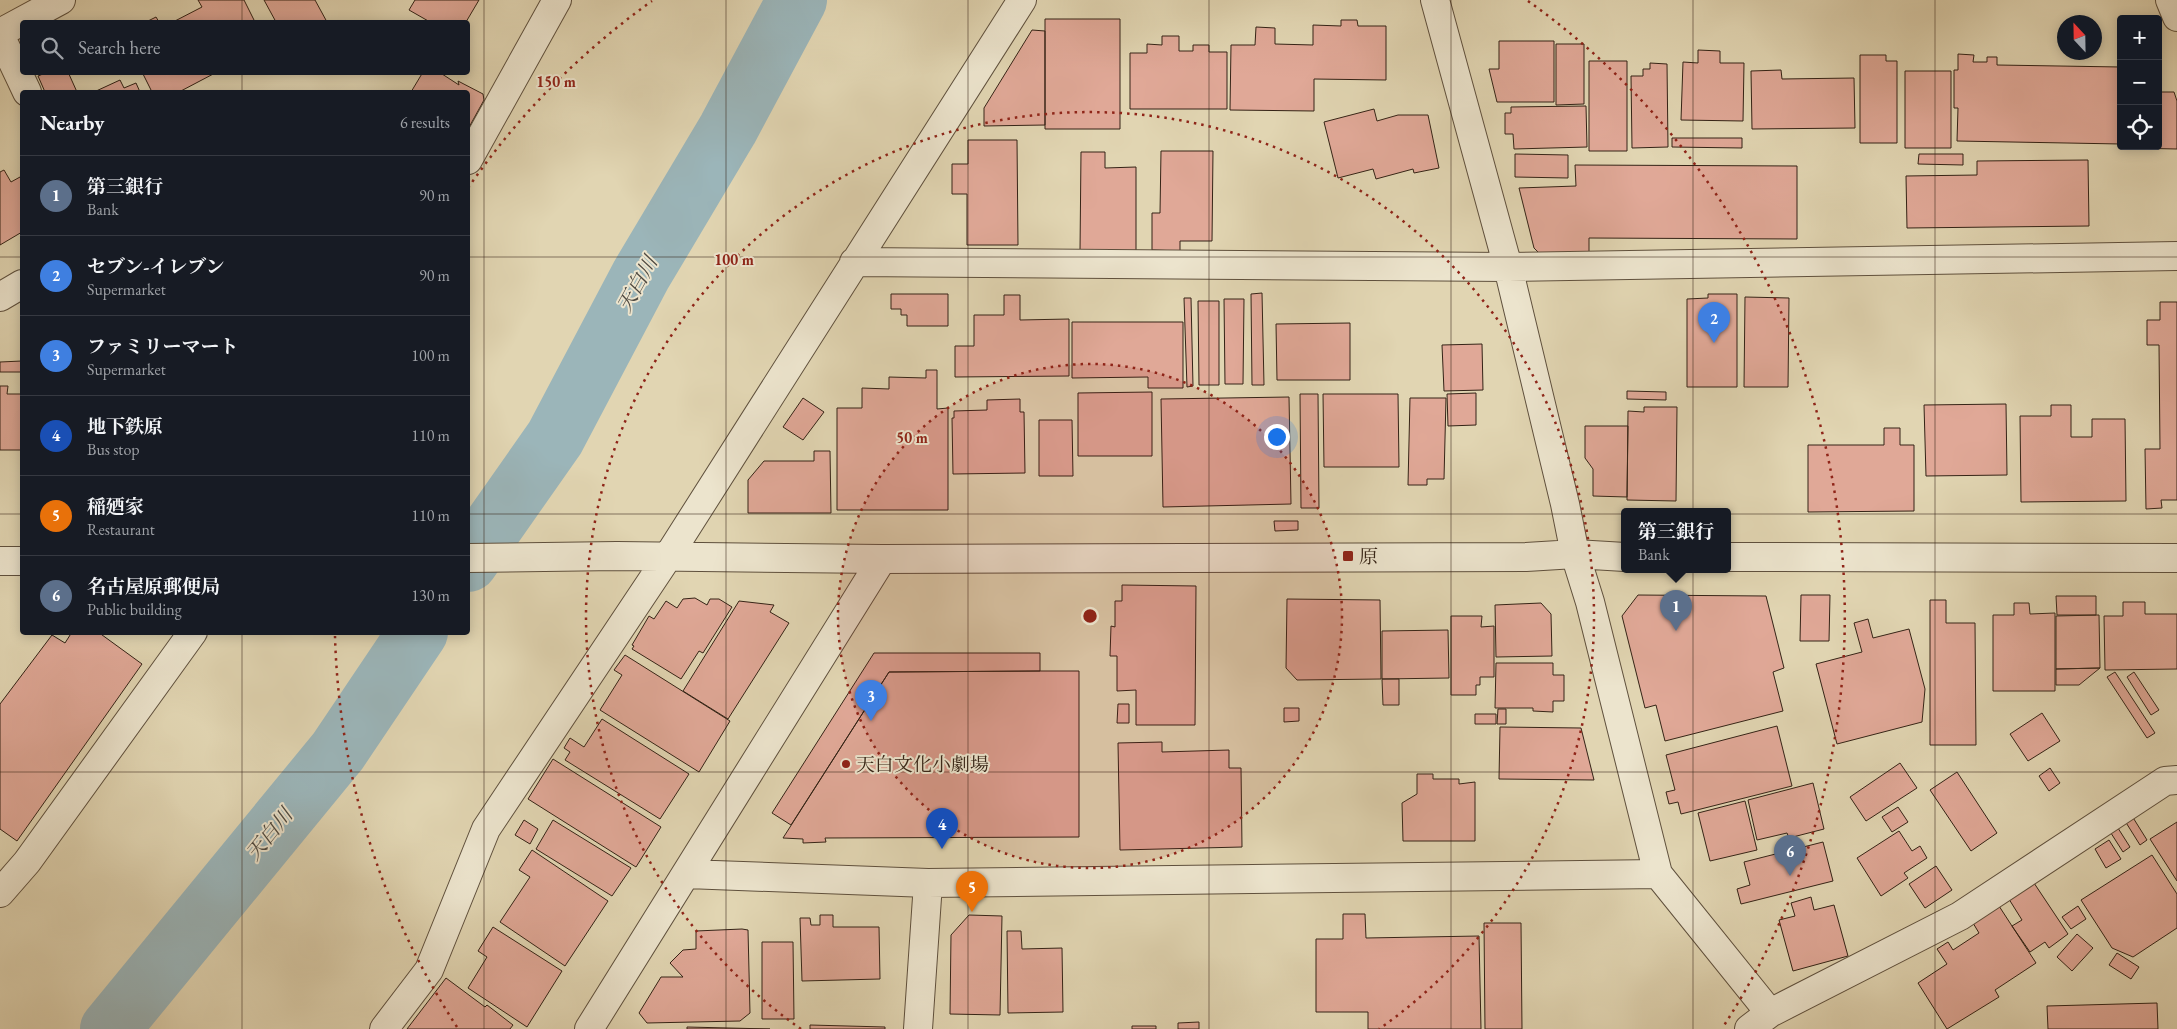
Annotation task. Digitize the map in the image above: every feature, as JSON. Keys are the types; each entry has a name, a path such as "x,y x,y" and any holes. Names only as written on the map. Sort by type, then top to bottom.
{"street":[{"path":"25,20 61,0"},
{"path":"470,156 557,0"},
{"path":"384,1029 429,970 486,829 667,558 854,262 922,160 1022,0"},
{"path":"1435,0 1508,267 1565,504 1575,554 1590,602 1658,874 1760,1021 1960,916 2165,781 2177,780"},
{"path":"2170,0 2177,18"},
{"path":"20,23 0,34 25,90"},
{"path":"854,262 1508,267 2177,256"},
{"path":"0,297 20,285"},
{"path":"470,558 617,556 882,559 1526,557 1575,554 1621,557"},
{"path":"1731,557 2177,558"},
{"path":"589,1029 882,559"},
{"path":"0,561 20,561"},
{"path":"0,893 27,862 191,635"},
{"path":"687,874 928,883 1658,874"},
{"path":"918,1029 928,883"}],"building":[{"path":"198,0 244,0 254,20 177,20 202,7"},
{"path":"264,0 315,0 326,20 275,20"},
{"path":"415,0 479,0 467,20 426,20 409,10"},
{"path":"1045,19 1120,19 1120,129 1045,129"},
{"path":"1341,20 1357,20 1358,26 1386,26 1386,80 1314,79 1314,111 1230,110 1231,45 1255,45 1256,27 1275,28 1275,44 1313,45 1313,25 1341,26"},
{"path":"1032,30 1045,31 1045,125 984,126 984,108"},
{"path":"1162,36 1179,36 1179,51 1193,51 1193,45 1209,45 1209,52 1227,52 1227,109 1130,109 1130,53 1147,53 1147,44 1162,45"},
{"path":"1499,41 1554,41 1554,102 1497,102 1489,69 1499,69"},
{"path":"1556,44 1584,44 1584,104 1556,105"},
{"path":"1698,50 1720,51 1720,63 1744,63 1743,121 1681,120 1683,62 1698,63"},
{"path":"1958,54 1974,55 1973,62 1987,62 1987,57 1997,57 1997,65 2117,67 2117,144 1957,141 1958,108 1954,108 1954,70 1958,70"},
{"path":"1860,55 1886,55 1886,61 1897,61 1897,143 1860,143"},
{"path":"1589,61 1627,61 1627,151 1589,151"},
{"path":"1650,63 1667,64 1668,147 1632,148 1631,76 1643,76 1643,69 1650,69"},
{"path":"1781,70 1782,79 1854,78 1855,128 1752,129 1751,71"},
{"path":"1905,71 1951,71 1951,148 1905,148"},
{"path":"69,75 76,90 44,90 38,76"},
{"path":"144,75 211,75 183,90 151,90"},
{"path":"421,75 444,75 459,85 458,81 483,94 484,100 470,125 470,90 412,90"},
{"path":"120,80 124,88 136,83 139,90 98,90"},
{"path":"2162,92 2174,92 2177,101 2177,149 2162,149"},
{"path":"1586,106 1587,147 1514,149 1513,134 1505,134 1505,113 1511,113 1511,107"},
{"path":"1374,109 1377,121 1398,115 1428,115 1439,168 1414,173 1413,169 1376,179 1373,169 1338,178 1324,122"},
{"path":"1672,138 1742,138 1742,148 1672,147"},
{"path":"968,140 1017,140 1018,245 967,245 967,194 952,194 952,164 968,164"},
{"path":"1161,151 1213,151 1212,241 1180,241 1180,251 1152,250 1152,213 1160,213"},
{"path":"1081,152 1105,152 1105,168 1136,167 1136,255 1080,251"},
{"path":"1515,154 1568,155 1568,178 1515,177"},
{"path":"1919,154 1963,154 1963,165 1918,164"},
{"path":"2088,160 2089,226 1907,228 1906,176 1977,175 1977,161"},
{"path":"1575,165 1797,166 1797,239 1589,238 1589,255 1541,255 1534,248 1519,188 1576,186"},
{"path":"4,170 11,182 20,177 20,233 0,245 0,172"},
{"path":"1262,293 1264,385 1252,385 1251,294"},
{"path":"891,294 948,294 948,326 907,326 907,315 901,315 901,309 891,309"},
{"path":"1708,294 1737,294 1737,387 1687,387 1687,299 1708,298"},
{"path":"1004,295 1020,295 1020,320 1069,319 1069,376 955,377 955,346 974,346 974,315 1004,315"},
{"path":"1745,297 1789,298 1788,387 1744,387"},
{"path":"1184,298 1191,298 1193,386 1187,387"},
{"path":"1224,299 1244,299 1243,384 1225,384"},
{"path":"1198,301 1219,301 1219,385 1199,385"},
{"path":"2160,302 2177,302 2177,500 2161,500 2162,508 2146,509 2145,449 2160,449 2159,345 2147,345 2147,320 2160,320"},
{"path":"1072,322 1183,322 1183,388 1148,388 1148,377 1072,378"},
{"path":"1350,323 1350,380 1277,380 1276,324"},
{"path":"1482,344 1483,390 1444,391 1442,345"},
{"path":"20,361 20,372 0,372 0,362"},
{"path":"926,370 937,370 937,409 948,408 948,510 837,510 837,408 862,408 862,388 889,389 889,377 926,378"},
{"path":"0,386 8,386 7,394 20,394 20,450 0,450"},
{"path":"1627,391 1666,392 1666,400 1627,399"},
{"path":"1152,392 1152,456 1078,456 1078,393"},
{"path":"1476,393 1476,425 1448,426 1447,394"},
{"path":"1300,394 1318,394 1319,508 1301,508"},
{"path":"1323,394 1398,394 1399,467 1324,467"},
{"path":"1289,397 1291,504 1163,507 1161,399"},
{"path":"803,398 824,412 803,440 783,427"},
{"path":"1410,398 1446,398 1444,479 1427,479 1427,485 1408,485"},
{"path":"1020,399 1020,412 1024,412 1025,473 953,474 952,418 954,418 954,411 987,410 987,400"},
{"path":"2006,404 2007,475 1926,476 1924,405"},
{"path":"2051,405 2071,405 2071,437 2092,437 2092,419 2125,419 2126,501 2021,502 2020,416 2051,416"},
{"path":"1644,407 1677,407 1676,501 1627,500 1628,411 1644,412"},
{"path":"1039,420 1072,420 1073,476 1039,476"},
{"path":"1585,426 1628,426 1627,497 1593,496 1593,469 1585,458"},
{"path":"1884,428 1900,428 1900,445 1914,445 1914,511 1808,512 1808,445 1884,445"},
{"path":"814,451 830,451 831,513 748,513 748,480 764,461 814,461"},
{"path":"1274,521 1298,521 1298,530 1275,531"},
{"path":"1122,585 1196,586 1195,725 1136,725 1136,690 1117,691 1117,656 1110,656 1111,626 1115,627 1115,601 1122,601"},
{"path":"1638,595 1766,596 1784,668 1773,672 1783,711 1665,741 1656,705 1645,708 1622,616"},
{"path":"1801,595 1830,595 1829,641 1800,641"},
{"path":"2056,596 2096,596 2096,615 2057,615"},
{"path":"695,598 707,605 710,599 719,599 732,607 703,653 699,651 681,679 632,649 634,646 632,645 649,616 654,619 666,601 677,608 683,599"},
{"path":"1287,599 1380,600 1381,679 1297,680 1286,668"},
{"path":"1930,600 1946,600 1946,623 1975,623 1976,745 1930,745"},
{"path":"739,601 774,605 770,612 789,623 728,719 683,691"},
{"path":"2123,602 2145,602 2145,614 2177,614 2177,669 2105,670 2104,616 2123,616"},
{"path":"1541,603 1551,614 1552,656 1496,657 1495,605"},
{"path":"2014,603 2029,603 2030,614 2055,613 2055,691 1993,691 1993,615 2014,615"},
{"path":"2099,615 2100,668 2056,669 2056,616"},
{"path":"1451,616 1482,616 1481,627 1494,626 1494,677 1480,677 1480,685 1476,685 1476,695 1451,695"},
{"path":"1868,619 1873,638 1909,629 1925,689 1922,722 1837,744 1816,664 1862,652 1854,623"},
{"path":"1448,630 1449,678 1382,679 1382,631"},
{"path":"52,635 65,643 70,635 102,635 142,664 17,841 0,829 0,704"},
{"path":"874,653 1040,653 1040,671 889,672 791,825 772,813"},
{"path":"625,655 730,721 699,772 600,710 622,675 614,670"},
{"path":"1496,663 1553,663 1553,675 1564,675 1564,701 1553,701 1553,712 1533,711 1533,708 1495,708"},
{"path":"2100,668 2079,685 2056,685 2056,669"},
{"path":"1079,671 1079,837 825,838 826,842 803,843 803,839 783,838 889,672"},
{"path":"2115,672 2155,733 2147,738 2107,677"},
{"path":"2134,672 2159,710 2151,715 2127,677"},
{"path":"1382,679 1399,679 1399,705 1383,705"},
{"path":"1118,704 1129,704 1129,723 1117,723"},
{"path":"1284,708 1299,708 1299,721 1284,722"},
{"path":"1498,709 1506,709 1506,724 1497,724"},
{"path":"2042,713 2060,741 2028,761 2010,734"},
{"path":"1475,714 1496,714 1496,724 1475,724"},
{"path":"602,719 689,774 660,819 565,760 570,752 564,748 570,738 584,747"},
{"path":"1777,726 1792,786 1681,814 1678,802 1669,804 1666,792 1675,790 1666,755"},
{"path":"1500,727 1581,728 1594,780 1499,779"},
{"path":"1162,742 1162,752 1229,750 1229,768 1241,768 1242,847 1120,850 1118,743"},
{"path":"553,759 661,827 636,867 528,799"},
{"path":"1900,763 1917,788 1866,821 1850,797"},
{"path":"2050,768 2060,783 2049,791 2039,776"},
{"path":"1957,772 1997,833 1971,851 1930,790"},
{"path":"1417,774 1433,774 1433,779 1459,779 1459,784 1475,782 1475,841 1403,841 1402,803 1417,794"},
{"path":"1813,783 1824,829 1789,838 1787,833 1757,840 1748,800"},
{"path":"1745,801 1757,850 1710,861 1698,813"},
{"path":"1898,807 1908,822 1892,832 1882,817"},
{"path":"2132,816 2147,840 2140,845 2125,821"},
{"path":"524,820 538,829 530,844 515,835"},
{"path":"553,820 631,868 612,896 536,849"},
{"path":"2177,822 2177,881 2150,839"},
{"path":"2116,825 2130,847 2123,852 2109,830"},
{"path":"1899,831 1912,851 1920,846 1927,858 1904,873 1908,878 1881,896 1857,858"},
{"path":"2109,840 2121,859 2106,868 2095,849"},
{"path":"1823,842 1833,881 1741,904 1737,889 1750,885 1744,862"},
{"path":"532,850 608,901 565,966 500,922 530,877 519,870"},
{"path":"2152,855 2177,894 2177,928 2133,957 2112,948 2081,900"},
{"path":"1936,866 1952,890 1925,908 1909,884"},
{"path":"2032,880 2068,934 2049,948 2045,942 2030,952 2012,926 2022,920 2007,896"},
{"path":"1811,897 1814,910 1834,905 1848,956 1793,971 1779,920 1795,916 1791,903"},
{"path":"1999,906 2036,963 1995,990 1999,997 1947,1029 1918,983 1947,964 1937,949 1948,942 1953,950 1979,933 1973,923"},
{"path":"2078,906 2086,919 2071,929 2062,917"},
{"path":"1343,914 1365,914 1366,938 1479,936 1481,1029 1368,1029 1368,1012 1316,1012 1316,939 1343,939"},
{"path":"820,915 833,915 833,927 879,927 880,979 802,981 800,918 810,918 811,925 820,925"},
{"path":"969,915 1002,916 1000,1015 950,1014 951,935"},
{"path":"1484,923 1521,923 1522,1029 1485,1029"},
{"path":"493,927 562,971 527,1027 468,988 487,957 478,951"},
{"path":"748,930 750,1013 740,1021 647,1023 639,1013 661,977 683,977 670,963 683,950 696,949 696,931"},
{"path":"1007,931 1021,931 1022,949 1062,948 1063,1012 1008,1013"},
{"path":"2077,934 2093,948 2072,971 2057,957"},
{"path":"762,942 793,942 794,1019 762,1019"},
{"path":"2117,953 2139,967 2131,979 2109,965"},
{"path":"446,978 513,1025 510,1029 407,1029"},
{"path":"2157,1003 2158,1029 2048,1029 2047,1006"},
{"path":"1199,1022 1199,1029 1178,1029 1178,1023"},
{"path":"810,1025 885,1027 885,1029 810,1029"},
{"path":"1132,1026 1156,1026 1156,1029 1132,1029"},
{"path":"687,1027 770,1029 687,1029"}],"waterway":[{"name":"天白川","path":"470,559 555,438 641,275 728,129 797,0"},
{"name":"天白川","path":"110,1029 338,751 416,635"}],"place":[{"name":"セブン-イレブン","path":"1714,343"},
{"name":"原","path":"1348,556"},
{"name":"第三銀行","path":"1676,631"},
{"name":"ファミリーマート","path":"871,721"},
{"name":"天白文化小劇場","path":"846,764"},
{"name":"地下鉄原","path":"942,849"},
{"name":"名古屋原郵便局","path":"1790,876"},
{"name":"稲廼家","path":"972,912"}]}
